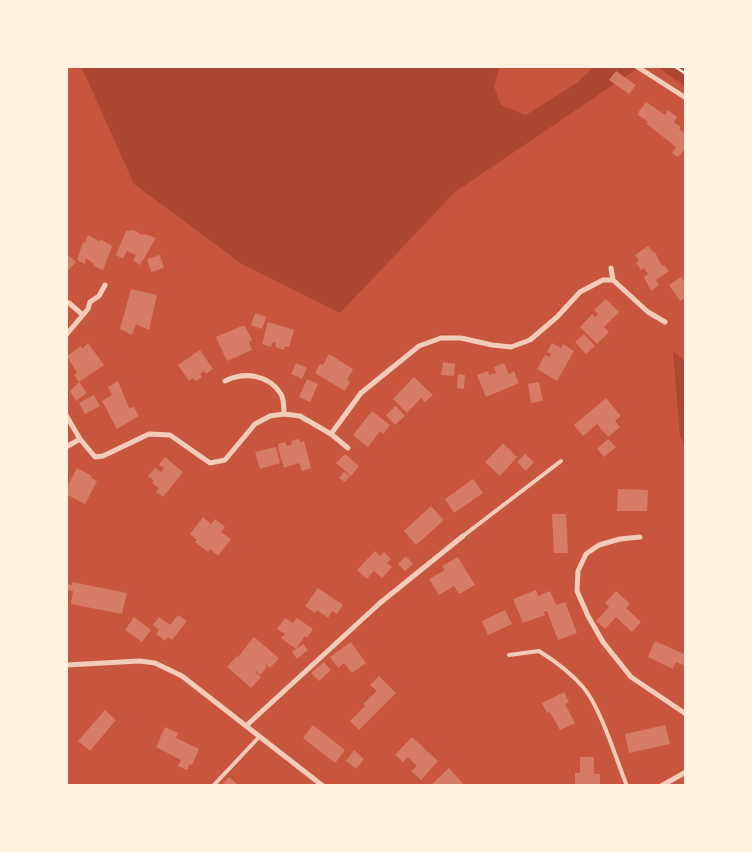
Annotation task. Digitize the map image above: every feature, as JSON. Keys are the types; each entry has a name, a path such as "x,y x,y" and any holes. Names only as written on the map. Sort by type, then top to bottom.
{"street":[{"path":"636,66 686,98"},
{"path":"611,268 613,280 648,312 665,322"},
{"path":"331,434 362,393 419,346 441,338 461,338 511,347 530,340 580,292 603,280 613,280"},
{"path":"66,335 88,309 90,302 99,296 105,284"},
{"path":"69,303 83,315"},
{"path":"225,381 230,378 252,375 268,380 282,396 284,414"},
{"path":"66,415 80,439 95,457 103,456 149,434 170,435 210,464 225,460 255,424 270,416 284,414 300,416 331,434 348,448"},
{"path":"66,447 80,439"},
{"path":"247,726 380,603 463,536"},
{"path":"640,537 620,539 599,545 586,554 578,570 577,591 602,642 631,678 686,714"},
{"path":"66,665 140,661 155,663 182,676 322,786"},
{"path":"661,786 686,772"}],"lane":[{"path":"463,536 561,462"},
{"path":"509,655 539,651 552,659 584,688 597,709 627,786"},
{"path":"213,786 260,736"}],"path":[{"path":"674,66 686,74"}],"shaded area":[{"path":"81,66 500,66 494,86 501,105 526,115 578,82 595,66 641,66 455,192 340,313 242,264 134,184"},
{"path":"656,66 686,66 686,87"},
{"path":"673,351 686,362 686,446 680,436"}],"building":[{"path":"616,71 636,85 629,94 609,80"},
{"path":"646,102 665,115 668,110 677,117 674,122 686,134 686,152 684,150 678,157 672,153 676,147 637,114"},
{"path":"134,230 142,235 156,238 140,265 133,261 136,255 127,251 123,259 116,255 126,231"},
{"path":"88,235 112,246 103,270 93,266 94,264 86,258 85,264 77,260 83,242 85,243"},
{"path":"648,246 655,252 662,266 664,265 669,271 656,280 659,285 651,291 644,277 648,274 644,268 641,270 636,263 639,261 635,255"},
{"path":"66,253 76,262 66,273"},
{"path":"160,255 164,268 151,272 147,259"},
{"path":"681,277 686,284 686,297 680,301 669,285"},
{"path":"131,289 157,295 149,330 136,324 132,335 120,329"},
{"path":"606,299 619,312 604,327 609,332 597,344 580,327 592,314 595,317 598,314 594,310"},
{"path":"255,313 266,317 262,329 251,325"},
{"path":"268,322 294,330 289,347 285,346 284,350 275,347 276,343 273,342 271,347 262,344"},
{"path":"245,326 252,340 249,342 252,350 227,361 216,337"},
{"path":"584,334 595,346 586,354 575,342"},
{"path":"88,343 104,365 79,382 74,375 77,373 67,356 81,346 82,349"},
{"path":"552,343 561,348 563,344 574,351 557,381 537,369 545,355 549,357 551,354 547,352"},
{"path":"200,350 213,369 206,374 204,371 200,374 202,377 196,381 193,378 189,381 178,365"},
{"path":"329,354 353,369 347,380 350,382 345,391 315,373 320,364 323,365"},
{"path":"443,362 455,364 454,376 441,375"},
{"path":"296,363 307,368 302,379 291,374"},
{"path":"504,363 509,374 514,371 519,383 486,397 477,375 488,371 489,375 496,373 494,367"},
{"path":"458,374 465,375 464,389 457,388"},
{"path":"414,377 433,395 425,402 421,398 407,413 393,399"},
{"path":"307,379 318,384 310,402 299,397"},
{"path":"118,381 129,408 134,407 139,416 117,429 102,401 112,395 108,387"},
{"path":"79,382 87,393 76,401 70,391"},
{"path":"539,382 543,401 531,403 528,384"},
{"path":"94,395 100,406 85,414 79,403"},
{"path":"606,398 621,416 615,421 620,427 608,437 597,424 583,436 574,425"},
{"path":"396,406 405,416 395,425 386,415"},
{"path":"372,411 390,425 383,434 380,431 368,447 353,435"},
{"path":"299,439 300,442 304,441 311,468 302,471 299,463 284,468 278,444 285,442 287,446 292,444 291,441"},
{"path":"608,439 616,447 604,457 597,449"},
{"path":"503,443 517,457 500,476 485,462"},
{"path":"276,447 280,463 260,469 255,452"},
{"path":"345,454 359,466 351,476 336,463"},
{"path":"525,454 534,462 526,471 517,462"},
{"path":"165,457 183,472 163,497 156,492 159,488 152,483 154,481 148,476 155,468 161,472 164,468 159,465"},
{"path":"77,468 97,481 85,504 66,494 66,489"},
{"path":"344,472 350,476 345,482 339,478"},
{"path":"473,479 483,493 454,513 445,499"},
{"path":"618,489 648,490 647,511 617,511"},
{"path":"431,506 444,520 416,545 404,531"},
{"path":"552,514 566,514 568,553 554,553"},
{"path":"203,517 211,524 215,519 225,527 221,532 231,539 218,556 210,549 208,552 195,542 197,540 190,534"},
{"path":"375,551 380,556 384,552 391,559 387,563 392,567 382,578 374,571 367,579 357,570"},
{"path":"406,556 413,564 405,571 398,564"},
{"path":"458,557 475,585 459,594 454,586 439,595 429,579 445,570 442,566"},
{"path":"72,582 127,593 122,614 71,604 73,591 66,590 66,584 72,585"},
{"path":"318,588 343,605 337,614 332,611 328,618 317,610 315,613 305,606"},
{"path":"536,590 538,596 550,591 556,605 565,602 577,633 558,640 547,611 544,612 545,615 523,623 513,599"},
{"path":"616,591 630,604 626,608 641,622 632,632 616,617 605,629 596,621 609,607 605,603"},
{"path":"505,610 512,624 488,635 482,621"},
{"path":"178,615 187,621 172,640 168,637 165,641 156,634 159,630 153,625 159,617 170,625"},
{"path":"134,617 151,630 142,642 125,630"},
{"path":"285,618 293,623 297,618 313,629 307,638 305,636 296,649 281,638 285,634 277,629"},
{"path":"254,637 279,658 270,668 264,662 267,667 260,675 255,672 261,677 251,688 227,667"},
{"path":"655,641 686,655 686,666 676,662 673,669 648,657"},
{"path":"351,642 366,663 352,673 344,663 338,668 330,657"},
{"path":"303,644 308,650 297,659 292,652"},
{"path":"324,662 331,670 319,681 311,673"},
{"path":"379,676 396,693 359,730 350,721 365,706 363,704 377,691 370,685"},
{"path":"564,692 569,702 565,704 575,723 560,730 550,712 547,713 542,703"},
{"path":"105,710 116,720 90,751 78,741"},
{"path":"313,725 345,750 335,763 303,738"},
{"path":"665,725 670,744 629,753 625,734"},
{"path":"165,727 178,733 176,738 199,749 192,765 190,764 187,770 178,766 181,760 156,747"},
{"path":"412,737 438,761 421,780 411,771 417,766 408,757 403,762 395,755"},
{"path":"354,750 364,759 356,769 346,761"},
{"path":"580,757 594,757 594,774 600,774 600,786 575,786 575,773 580,773"},
{"path":"449,768 465,786 430,786"},
{"path":"229,777 239,786 221,786"}]}
